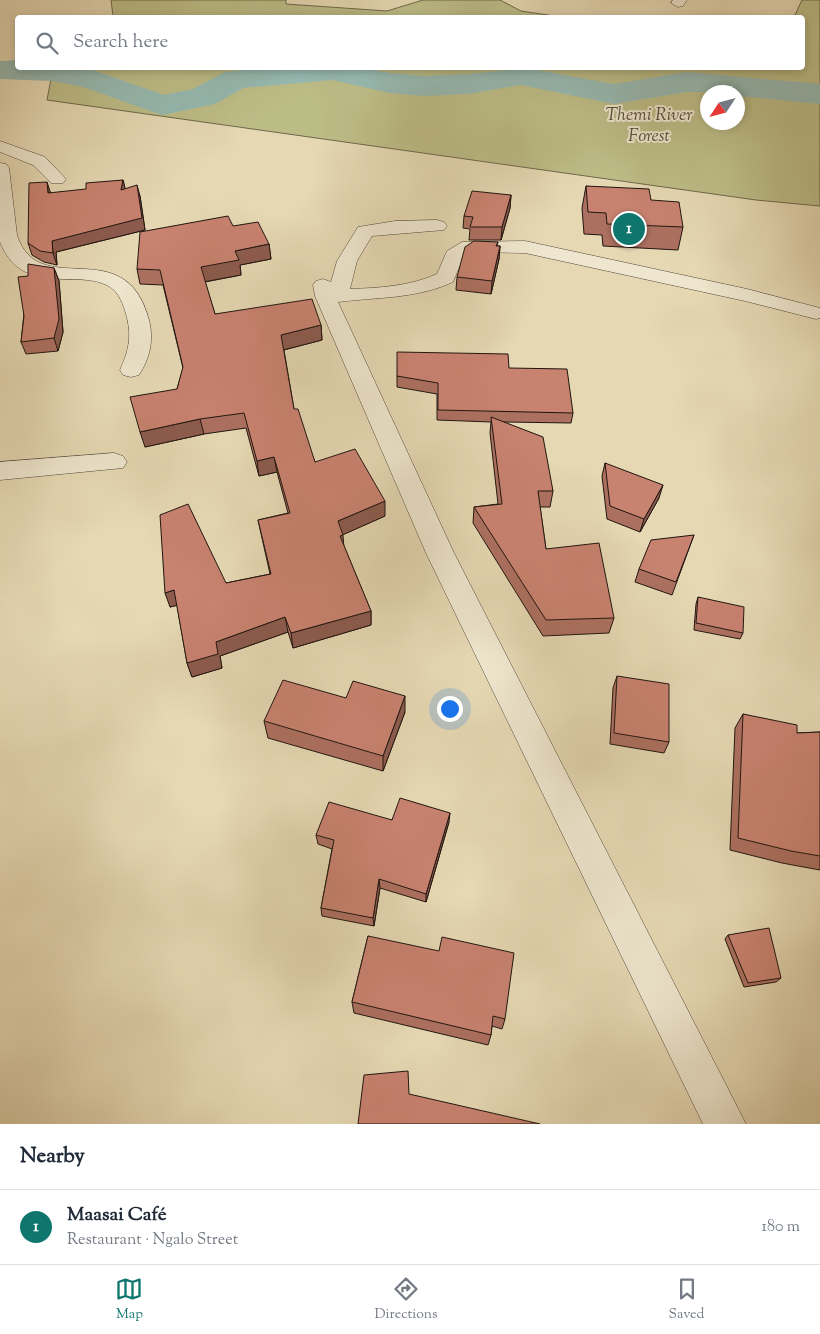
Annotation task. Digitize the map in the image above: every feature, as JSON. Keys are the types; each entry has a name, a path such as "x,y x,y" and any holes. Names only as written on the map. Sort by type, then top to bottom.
{"street":[{"path":"0,146 39,162 57,179"},
{"path":"0,168 8,237 14,251 42,272 104,275 123,285 133,299 139,323 142,348 131,370"},
{"path":"329,292 365,232 395,226 437,226"},
{"path":"329,292 418,288 446,278 454,255 469,246 525,248 747,295 816,314"},
{"path":"329,292 440,553 725,1124"},
{"path":"0,471 114,462"}],"green space":[{"path":"111,0 286,0 286,4 387,11 423,0 500,0 521,11 548,15 113,15"},
{"name":"Themi River Forest","path":"802,0 820,0 820,206 756,200 47,100 53,70 805,70 805,15 795,15"}],"building":[{"path":"123,180 121,190 137,185 142,218 52,241 53,253 40,251 28,243 29,183 47,182 48,193 86,189 86,183"},
{"path":"586,186 649,189 651,200 679,202 683,227 607,224 606,213 588,212"},
{"path":"472,191 511,195 502,227 470,227 473,217 464,216"},
{"path":"228,216 233,226 258,222 269,244 235,251 239,260 201,267 215,314 312,299 321,325 281,335 294,409 298,409 315,462 355,449 385,501 338,521 343,535 340,536 371,611 291,633 285,617 216,642 218,654 187,663 174,590 165,593 160,515 188,504 226,583 271,574 258,520 290,513 274,457 257,461 244,413 200,419 140,432 130,397 177,389 183,367 160,270 137,269 140,232"},
{"path":"474,241 498,242 496,246 500,246 492,281 457,277 465,247"},
{"path":"28,264 54,268 59,319 54,338 21,342 24,316 18,277 28,276"},
{"path":"397,352 508,354 509,368 567,369 573,413 438,410 438,383 397,376"},
{"path":"491,417 543,437 553,491 538,491 546,549 599,543 614,618 546,620 474,507 502,504"},
{"path":"605,463 663,485 644,519 610,506"},
{"path":"694,535 676,582 639,569 651,540"},
{"path":"698,597 744,607 743,633 696,623"},
{"path":"617,676 669,684 669,742 614,733"},
{"path":"283,680 346,698 353,681 405,696 383,756 264,721"},
{"path":"743,714 797,725 797,733 820,732 820,856 738,838"},
{"path":"400,798 450,813 426,894 379,879 373,918 321,908 334,840 316,835 329,802 392,820"},
{"path":"769,928 781,978 748,983 728,935"},
{"path":"368,936 439,951 442,937 514,953 505,1019 493,1016 491,1035 352,1002"},
{"path":"408,1071 409,1094 540,1124 358,1124 364,1075"}],"waterway":[{"path":"0,70 15,69"},
{"path":"29,70 90,79 162,105 203,97 236,79 332,71 390,83 424,86 468,84 521,76 614,94 687,82 820,94"}],"place":[{"name":"Maasai Café","path":"629,229"}]}
